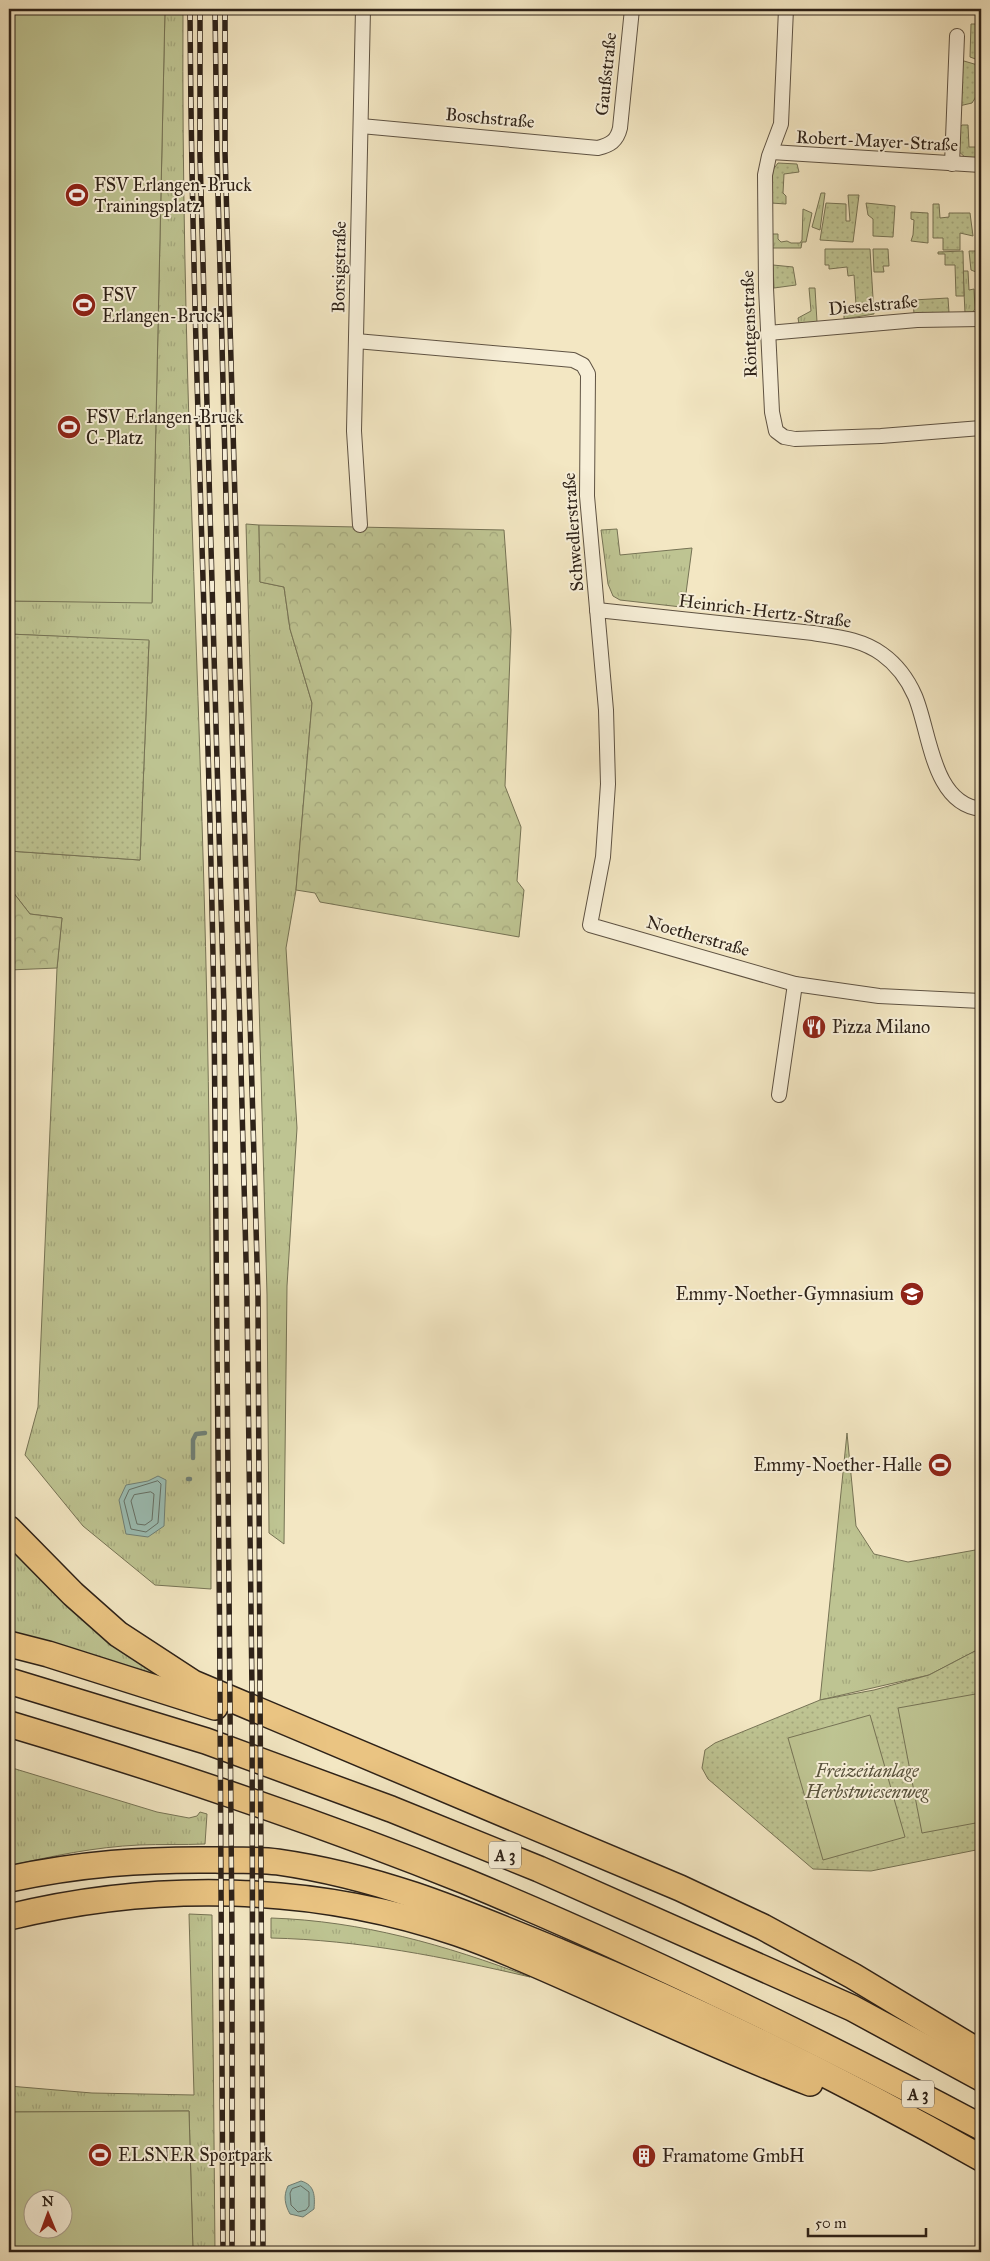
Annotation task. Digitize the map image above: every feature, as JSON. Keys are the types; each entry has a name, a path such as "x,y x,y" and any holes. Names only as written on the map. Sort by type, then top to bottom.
{"highway":[{"path":"9,1529 73,1594 126,1640 193,1682 653,1876 746,1920 853,1976 981,2052"},
{"path":"9,1644 48,1654 351,1750"},
{"name":"A 3","path":"9,1681 206,1741 391,1809 531,1865 852,2008 981,2078"},
{"name":"A 3","path":"9,1724 330,1829 464,1881 709,1990 854,2060 981,2127"},
{"path":"9,1879 90,1864 141,1860 190,1860 275,1862 336,1872 386,1885 445,1904 651,1990 868,2095 976,2155"},
{"path":"9,1917 48,1908 115,1897 185,1892 227,1892 286,1896 330,1902 389,1914 457,1933 514,1955 764,2066 836,2094 898,2123 976,2155"}],"street":[{"name":"Borsigstraße","path":"360,525 354,431 364,9"},
{"name":"Gaußstraße","path":"613,141 618,136 620,128 632,9"},
{"name":"Röntgenstraße","path":"786,9 782,118 778,136 766,168 765,199 768,333 774,426 779,435 794,439 881,436 981,428"},
{"path":"952,164 957,36"},
{"name":"Boschstraße","path":"361,126 598,148 613,141"},
{"name":"Robert-Mayer-Straße","path":"771,152 981,165"},
{"name":"Dieselstraße","path":"768,333 917,320 981,319"},
{"name":"Schwedlerstraße","path":"356,341 573,360 583,365 588,374 587,496 606,710 608,784 603,857 590,925"},
{"name":"Heinrich-Hertz-Straße","path":"597,610 813,633 848,638 872,647 888,658 900,671 915,696 940,778 959,800 970,806 981,808"},
{"name":"Noetherstraße","path":"590,925 795,984 878,996 981,1000"},
{"path":"779,1095 795,984"}],"green space":[{"name":"FSV Erlangen-Bruck","path":"9,9 165,9 152,603 9,601"},
{"path":"165,9 183,9 185,259 204,884 208,1081 211,1589 155,1585 83,1526 25,1455 38,1407 57,968 62,918 30,914 9,887 9,851 140,860 149,641 9,634 9,601 152,602"},
{"path":"971,24 981,24 981,61 970,57"},
{"path":"964,61 981,66 980,81 977,94 972,103 959,106 961,65"},
{"path":"962,125 968,125 969,147 981,147 981,160 966,158 957,150 956,132"},
{"path":"778,163 797,164 799,172 784,174 783,193 786,196 786,204 771,203 772,171"},
{"path":"821,193 825,193 820,230 812,227"},
{"path":"848,195 859,195 853,242 820,240 826,203 846,204 846,221 850,221"},
{"path":"866,203 895,206 893,237 873,236 873,219 868,215"},
{"path":"933,204 939,204 940,218 949,217 949,213 970,213 973,236 960,233 960,250 943,250 943,238 933,238"},
{"path":"803,209 812,213 806,242 802,242 801,248 772,248 772,234 778,234 778,239 781,242 800,243 802,240"},
{"path":"911,212 928,213 928,243 911,241 914,220 911,219"},
{"path":"825,249 870,249 874,314 844,319 844,309 856,305 854,275 848,276 847,267 829,269 829,265 825,265"},
{"path":"873,249 888,249 889,266 883,266 884,272 874,272"},
{"path":"963,251 964,296 956,296 955,265 945,265 945,254 938,254 938,252"},
{"path":"969,251 981,251 981,274 971,270"},
{"path":"773,265 793,267 796,285 774,288"},
{"path":"963,271 968,271 969,290 974,289 975,309 972,313 965,313"},
{"path":"809,288 815,288 817,322 799,324 798,318 811,311"},
{"path":"948,298 949,313 914,314 913,300"},
{"path":"246,524 259,525 260,582 284,587 290,629 312,703 296,890 286,948 297,1128 287,1286 284,1544 269,1533 267,1295"},
{"path":"259,525 504,530 511,630 505,786 521,827 517,881 524,890 519,937 320,902 315,893 296,890 312,703 290,629 284,587 260,582"},
{"path":"617,529 620,555 692,548 686,593 692,596 690,608 620,600 613,596 608,584 601,530"},
{"path":"9,634 149,640 140,860 9,851"},
{"path":"9,887 30,914 62,918 57,968 9,970"},
{"path":"847,1433 856,1526 874,1554 908,1562 981,1549 981,1648 929,1675 820,1700"},
{"path":"9,1545 154,1671 150,1673 9,1635"},
{"name":"Freizeitanlage Herbstwiesenweg","path":"975,1651 981,1670 981,1849 871,1871 813,1869 708,1779 702,1768 705,1750 715,1743 820,1700 874,1690 929,1675"},
{"path":"981,1693 981,1822 922,1833 898,1708"},
{"path":"870,1715 905,1837 823,1860 788,1738"},
{"path":"9,1767 157,1812 189,1818 197,1816 200,1812 207,1814 205,1844 139,1845 106,1848 57,1855 9,1866"},
{"path":"189,1914 212,1915 215,2252 193,2252 189,2111 9,2112 9,2086 92,2093 194,2095"},
{"path":"271,1918 338,1924 403,1937 435,1945 530,1977 466,1963 369,1946 304,1939 271,1938"},
{"name":"ELSNER Sportpark","path":"189,2111 193,2252 9,2252 9,2112"}],"water":[{"path":"158,1476 166,1480 164,1526 148,1537 126,1534 119,1500 126,1485 148,1481"},
{"path":"301,2181 312,2188 314,2200 314,2209 303,2217 290,2214 285,2200 288,2186"}],"waterway":[{"path":"193,1458 193,1440 196,1434 205,1433"}],"railway":[{"path":"190,9 194,260 214,1012 219,1477 223,2252"},
{"path":"200,9 200,156 224,1009 232,1939 232,2252"},
{"path":"215,9 217,155 247,1297 252,1690 253,2252"},
{"path":"225,9 225,152 258,1296 263,2252"}],"place":[{"name":"FSV Erlangen-Bruck Trainingsplatz","path":"77,195"},
{"name":"FSV Erlangen-Bruck","path":"84,305"},
{"name":"FSV Erlangen-Bruck C-Platz","path":"69,427"},
{"name":"Pizza Milano","path":"814,1027"},
{"name":"Emmy-Noether-Gymnasium","path":"912,1294"},
{"name":"Emmy-Noether-Halle","path":"940,1465"},
{"name":"ELSNER Sportpark","path":"100,2155"},
{"name":"Framatome GmbH","path":"644,2156"}]}
